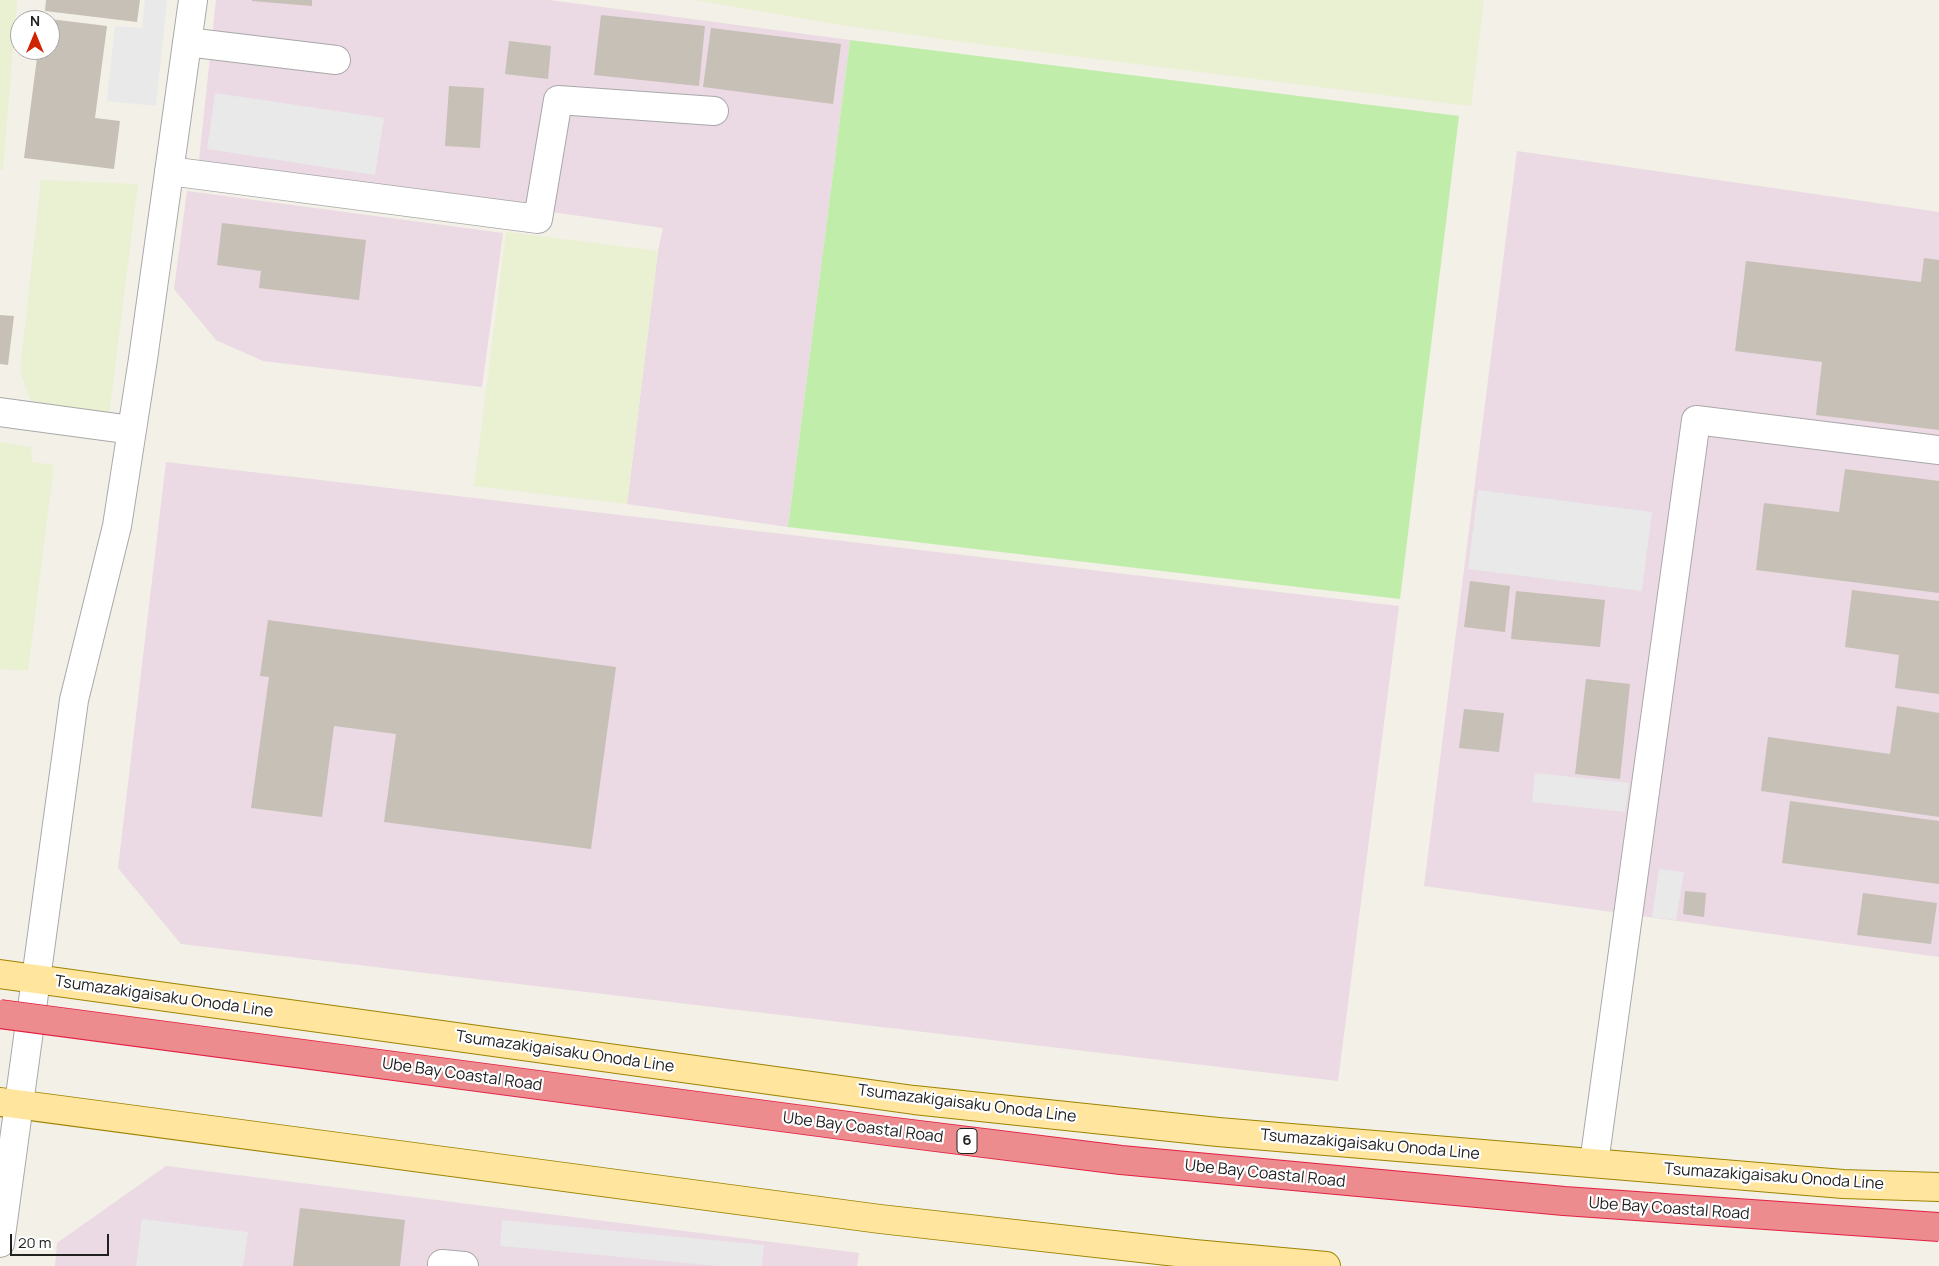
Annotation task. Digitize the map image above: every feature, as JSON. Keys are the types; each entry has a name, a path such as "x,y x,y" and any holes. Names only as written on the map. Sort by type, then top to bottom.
{"highway":[{"name":"Ube Bay Coastal Road","path":"0,1014 1121,1160 1564,1201 1939,1227"}],"main road":[{"name":"Tsumazakigaisaku Onoda Line","path":"0,974 914,1100 1218,1132 1843,1184 1939,1188"},
{"path":"9,1103 880,1219 1194,1254 1326,1266"}],"street":[{"path":"0,1243 9,1103 34,979 74,700 117,526 193,0"},
{"path":"187,42 336,60"},
{"path":"169,171 538,219 558,100 714,111"},
{"path":"0,412 132,430"},
{"path":"1594,1163 1696,420 1939,450"},
{"path":"442,1266 442,1264 464,1266"}],"shaded area":[{"path":"145,0 167,0 156,106 107,101 115,26 142,28"},
{"path":"216,0 549,0 850,40 788,527 627,504 658,251 663,228 199,161"},
{"path":"215,93 384,118 375,175 207,149"},
{"path":"1517,151 1939,212 1939,957 1424,886"},
{"path":"187,191 503,233 482,387 263,361 216,340 174,289"},
{"path":"166,462 1399,606 1338,1081 181,944 118,868"},
{"path":"1478,490 1652,512 1642,591 1468,569"},
{"path":"1535,773 1629,783 1625,812 1532,802"},
{"path":"1659,869 1684,872 1676,920 1652,917"},
{"path":"166,1166 859,1253 857,1266 55,1266 57,1243"},
{"path":"142,1219 248,1232 243,1266 136,1266"},
{"path":"502,1220 764,1245 762,1266 719,1266 500,1246"}],"green space":[{"path":"0,0 17,0 16,10 10,10 10,60 12,60 3,170 0,170"},
{"path":"695,0 1484,0 1471,106 993,46 841,25"},
{"path":"850,40 1459,116 1400,599 788,527"},
{"path":"41,180 138,184 109,415 32,405 20,371"},
{"path":"506,232 658,251 627,504 474,486"},
{"path":"0,442 31,447 32,462 54,465 28,671 0,669"}],"building":[{"path":"46,0 140,0 137,22 60,13 60,10 45,10"},
{"path":"312,0 312,6 252,1"},
{"path":"601,15 705,26 699,86 594,75"},
{"path":"60,20 107,26 95,118 120,121 114,169 24,158 37,60 60,60"},
{"path":"711,28 841,44 833,104 703,87"},
{"path":"509,41 551,46 548,79 505,74"},
{"path":"449,86 484,88 480,148 445,146"},
{"path":"222,223 366,240 359,300 259,288 261,271 217,265"},
{"path":"1924,258 1939,260 1939,430 1816,415 1822,362 1735,351 1746,261 1921,282"},
{"path":"0,315 14,316 8,365 0,364"},
{"path":"1845,469 1939,481 1939,593 1756,570 1764,503 1839,512"},
{"path":"1470,581 1510,586 1505,632 1464,627"},
{"path":"1852,590 1939,601 1939,694 1895,688 1899,655 1845,647"},
{"path":"1516,591 1605,600 1600,647 1511,639"},
{"path":"268,620 616,667 591,849 384,822 396,734 334,726 322,817 251,808 269,677 260,676"},
{"path":"1586,679 1630,684 1620,779 1575,774"},
{"path":"1897,706 1939,713 1939,817 1761,791 1768,737 1890,754"},
{"path":"1464,709 1504,713 1499,752 1459,748"},
{"path":"1790,801 1939,821 1939,884 1782,863"},
{"path":"1685,891 1706,893 1704,917 1683,914"},
{"path":"1863,893 1937,903 1931,944 1857,935"},
{"path":"300,1208 405,1220 400,1266 293,1266"}]}
